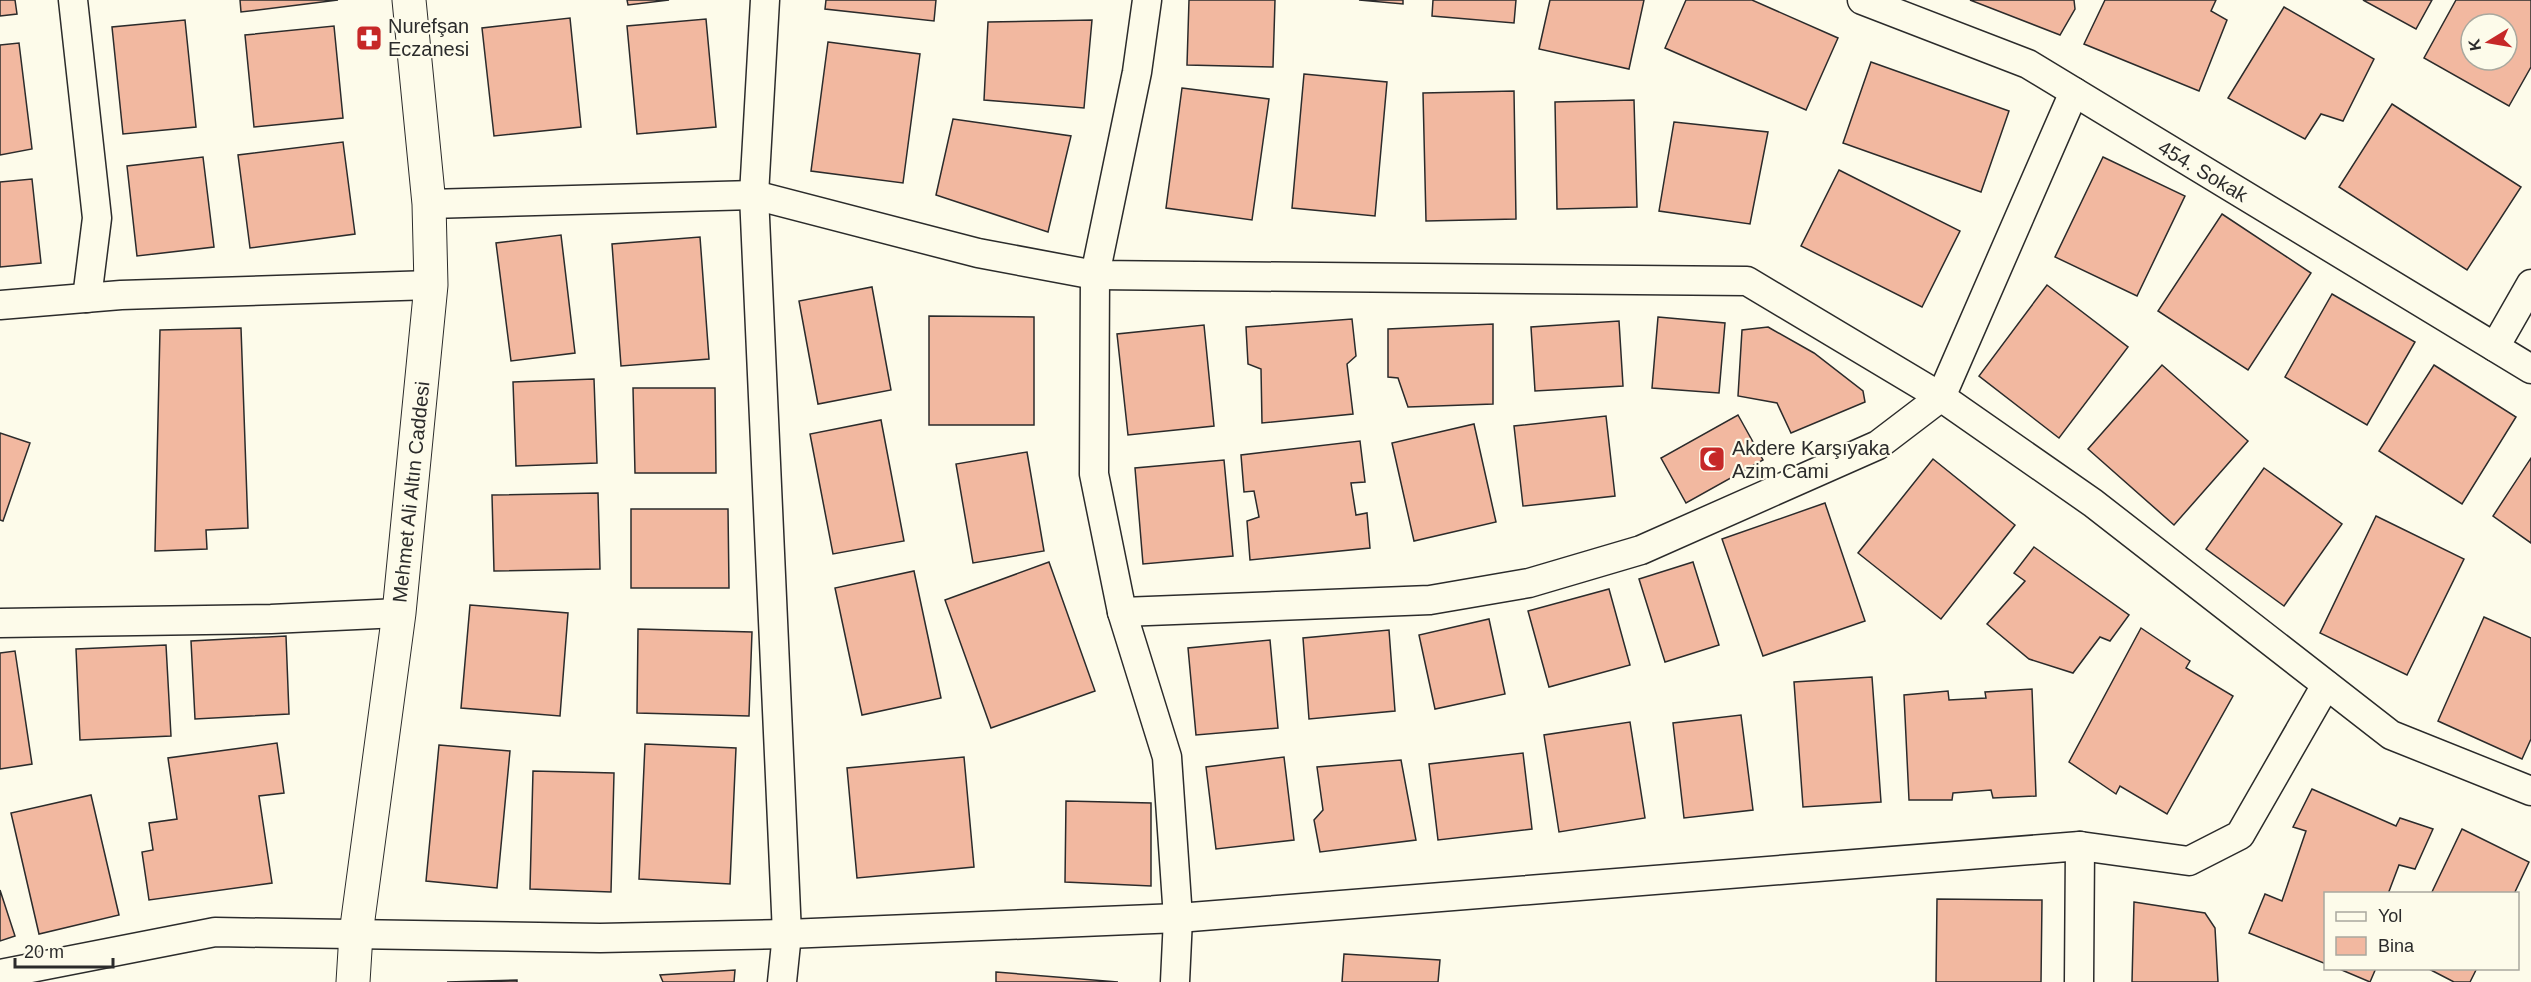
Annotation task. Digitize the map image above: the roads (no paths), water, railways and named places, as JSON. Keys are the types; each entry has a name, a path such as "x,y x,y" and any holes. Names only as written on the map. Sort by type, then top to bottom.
{"street":[{"path":"73,0 97,219 87,298"},
{"name":"Mehmet Ali Altın Caddesi","path":"353,982 356,934 399,613 431,285 429,204 409,0"},
{"path":"765,0 754,195 787,934 782,982"},
{"path":"1147,0 1137,72 1095,274 1094,474 1122,612 1167,757 1178,918 1175,982"},
{"name":"454. Sokak","path":"1862,0 2028,64 2531,369"},
{"path":"1122,612 1430,600 1529,583 1641,550 1878,445 1941,397 2074,92"},
{"path":"429,204 754,195 978,253 1095,274 1747,281 1941,397 2093,503 2391,735 2531,791"},
{"path":"0,306 87,298 431,285"},
{"path":"2495,347 2531,285"},
{"path":"0,623 260,619 399,613"},
{"path":"0,974 215,932 600,939 787,934 1178,918 2080,846 2189,861 2240,835 2326,685"},
{"path":"2079,982 2080,846"}],"place":[{"name":"Nurefşan Eczanesi","path":"369,38"},
{"name":"Akdere Karşıyaka Azim Cami","path":"1712,459"}]}
